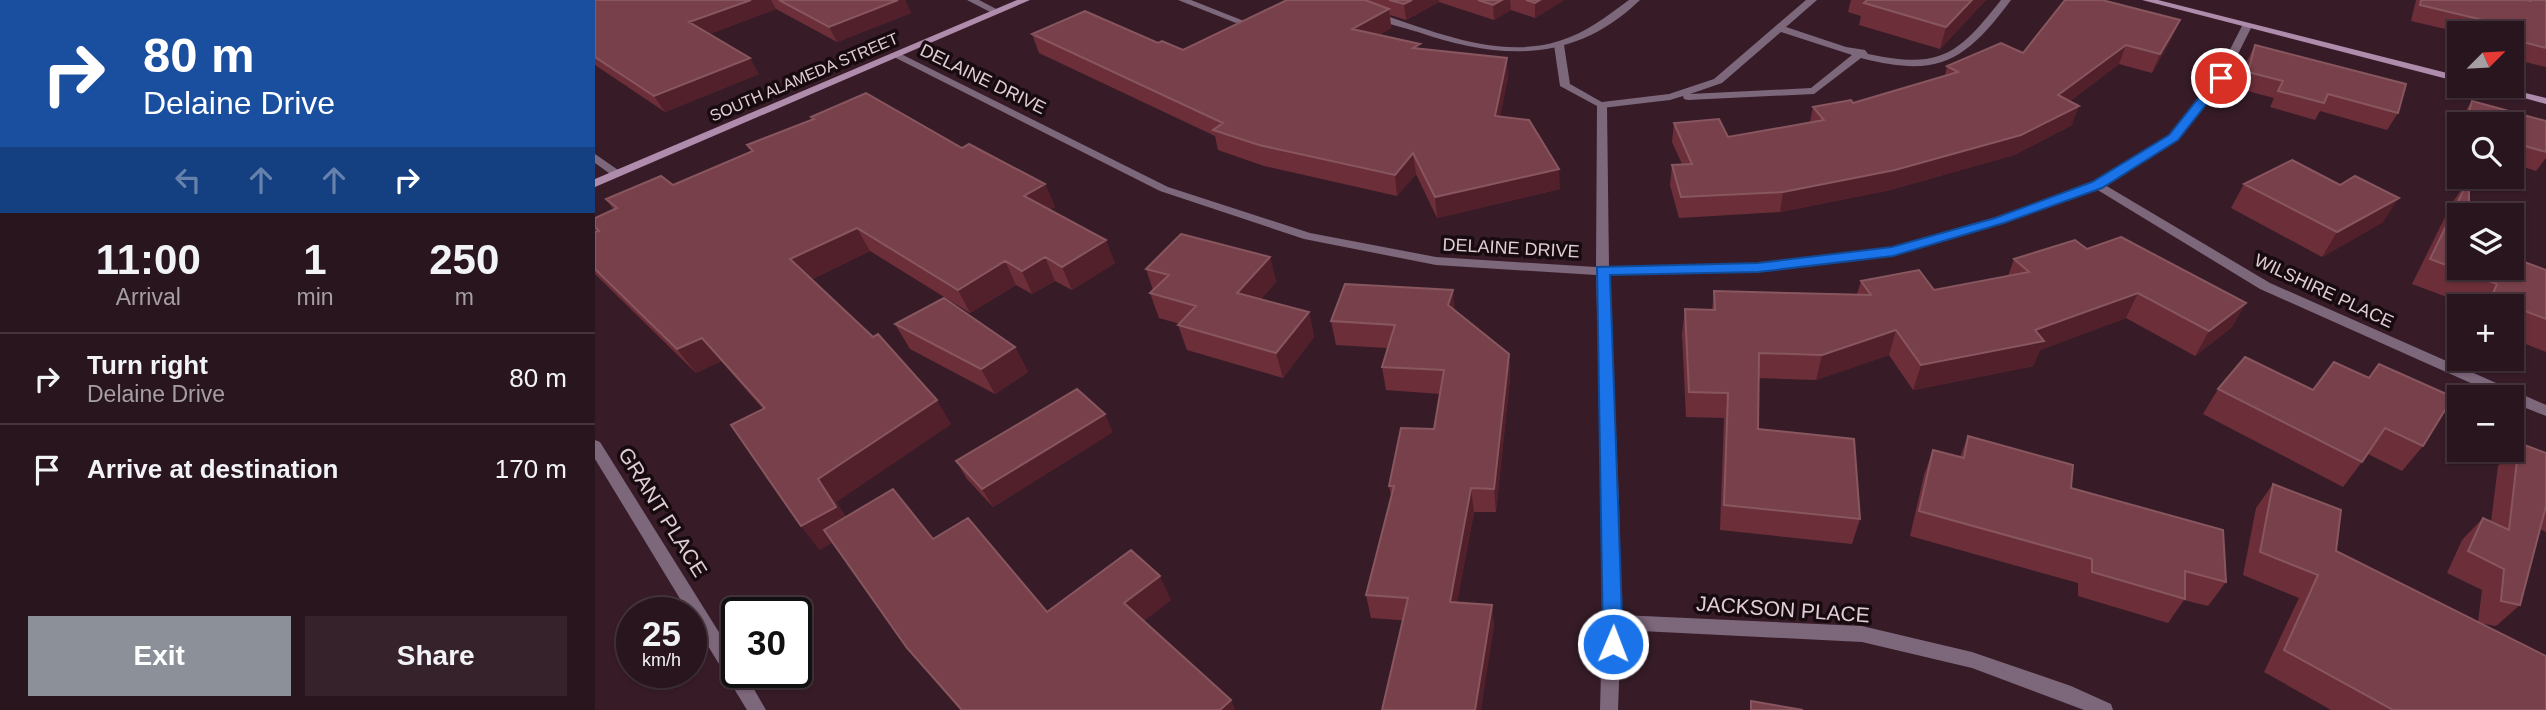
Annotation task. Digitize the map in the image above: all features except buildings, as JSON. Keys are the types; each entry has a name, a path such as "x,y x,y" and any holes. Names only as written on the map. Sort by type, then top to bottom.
{"main road":[{"name":"SOUTH ALAMEDA STREET","path":"595,183 1025,0"},
{"path":"2147,0 2447,76"},
{"path":"2524,96 2546,101"}],"street":[{"path":"972,0 997,12"},
{"path":"1183,0 1239,21"},
{"path":"1356,8 1480,49 1515,52 1559,45 1590,31 1635,0"},
{"path":"1670,97 1718,81 1812,0"},
{"path":"1779,28 1897,63 1925,63 1953,55 1977,36 2006,0"},
{"name":"DELAINE DRIVE","path":"895,55 1164,189 1308,236 1436,261 1602,271 1758,268 1893,251 2000,220 2097,185 2173,138 2221,78 2247,26"},
{"path":"1559,45 1565,86 1602,105 1670,97 1814,91 1862,52"},
{"path":"1602,105 1605,150 1602,271 1614,622 1609,710"},
{"path":"595,157 617,174"},
{"name":"WILSHIRE PLACE","path":"2097,185 2265,286 2546,411"},
{"name":"GRANT PLACE","path":"595,446 757,710"},
{"name":"JACKSON PLACE","path":"1614,622 1862,634 1972,660 2071,695 2104,710"}],"route":[{"path":"1613,644 1602,271 1758,268 1893,251 2000,220 2097,185 2173,138 2221,78"}]}
